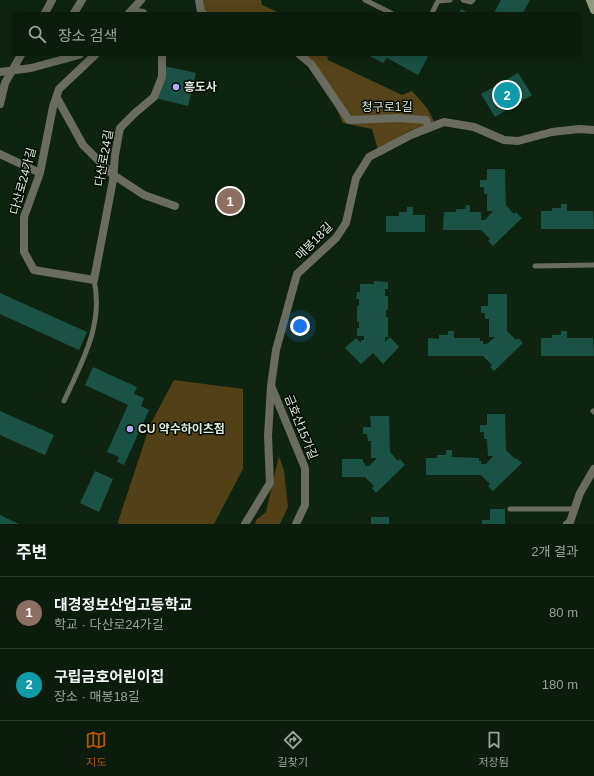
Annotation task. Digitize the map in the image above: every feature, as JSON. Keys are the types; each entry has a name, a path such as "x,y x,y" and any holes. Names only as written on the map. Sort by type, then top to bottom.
{"main road":[{"path":"590,0 594,10"}],"street":[{"path":"46,12 52,0"},
{"path":"75,12 82,0"},
{"path":"130,12 141,0"},
{"path":"199,0 201,12"},
{"path":"0,104 5,83 20,56"},
{"path":"0,72 31,68 75,56"},
{"name":"다산로24가길","path":"94,56 59,89 53,108 40,173 24,217 24,252 34,270 94,280"},
{"name":"다산로24길","path":"94,280 113,180 112,174 120,128 154,97 162,77 162,56"},
{"name":"청구로1길","path":"301,56 312,64 349,120 397,118 426,120 429,128"},
{"path":"57,98 83,145 112,174 144,195 175,206"},
{"name":"매봉18길","path":"245,524 270,483 268,436 271,386 276,350 297,274 336,238 346,223 356,178 369,157 411,135 444,122 474,126 504,140 518,141 552,132 579,129 594,130"},
{"path":"0,154 40,173"},
{"name":"금호산15가길","path":"271,386 305,468 305,505 296,524"},
{"path":"567,524 570,522 580,493 594,469"}],"lane":[{"path":"365,0 389,12"},
{"path":"432,12 437,1 450,0"},
{"path":"463,0 471,2 473,0"},
{"path":"535,266 594,265"},
{"path":"64,401 93,335 97,313 97,293 94,280"},
{"path":"510,509 575,509"}],"shaded area":[{"path":"203,0 261,0 262,5 278,12 206,12 204,11"},
{"path":"306,56 327,56 328,60 402,95 412,91 427,108 435,123 409,131 378,150 372,129 343,123 314,62"},
{"path":"174,380 243,389 243,469 214,524 119,524 118,522 150,425"},
{"path":"279,456 284,471 288,507 280,524 255,524 256,520 266,512"}],"building":[{"path":"501,0 530,0 524,12 495,12"},
{"path":"461,9 467,12 460,12"},
{"path":"370,56 428,57 418,75 387,58 383,63"},
{"name":"흥도사","path":"164,66 196,73 188,106 155,98"},
{"path":"518,73 532,95 495,117 481,94"},
{"path":"487,169 505,169 506,205 514,214 516,212 522,218 493,246 488,241 490,239 481,230 443,230 444,212 456,212 456,209 465,209 466,205 470,205 470,212 481,212 481,220 485,220 493,211 487,211 487,194 484,194 484,187 480,187 480,180 487,180"},
{"path":"561,204 567,204 567,211 593,211 594,229 541,229 541,211 552,211 552,208 561,208"},
{"path":"407,207 413,207 413,215 425,215 425,232 386,232 386,216 399,216 399,212 407,212"},
{"path":"374,281 388,282 388,289 385,289 385,296 388,296 388,310 386,310 386,317 388,317 388,337 385,337 385,342 390,337 399,347 383,364 373,353 361,364 345,348 356,338 361,343 361,340 364,340 364,336 357,336 359,322 357,322 357,306 359,306 359,299 356,299 357,292 360,292 360,284 374,284"},
{"path":"0,293 87,332 79,350 0,314"},
{"path":"488,294 507,294 507,331 516,340 518,338 523,343 494,371 490,367 492,365 483,356 428,356 428,338 439,339 439,335 448,335 448,331 454,331 454,338 480,338 480,341 483,341 483,344 487,344 495,337 489,337 489,319 485,319 485,313 481,313 481,306 488,306"},
{"path":"561,331 567,331 567,338 593,338 594,356 541,356 541,338 552,338 552,335 561,335"},
{"path":"93,367 137,387 134,394 144,398 141,406 149,410 124,465 117,462 119,457 107,452 128,405 85,385"},
{"path":"0,411 54,435 45,455 0,435"},
{"path":"487,414 505,414 506,450 515,459 516,458 522,463 493,491 488,486 490,484 481,475 426,475 426,458 437,458 437,455 446,455 446,450 452,450 452,457 479,458 481,464 486,464 493,456 488,456 487,439 484,439 484,432 480,432 480,425 487,425"},
{"path":"370,416 389,416 390,452 398,461 400,459 405,465 376,493 372,488 374,486 365,477 342,477 342,459 363,459 365,466 369,466 377,458 371,458 371,441 368,441 367,434 363,434 363,427 371,427"},
{"path":"95,471 113,479 99,512 80,503"},
{"path":"490,509 505,509 505,524 482,524 482,520 490,520"},
{"path":"0,515 19,524 0,524"},
{"path":"371,517 389,517 389,524 371,524"}],"place":[{"name":"흥도사","path":"176,87"},
{"name":"구립금호어린이집","path":"507,95"},
{"name":"대경정보산업고등학교","path":"230,201"},
{"name":"CU 약수하이츠점","path":"130,429"}]}
